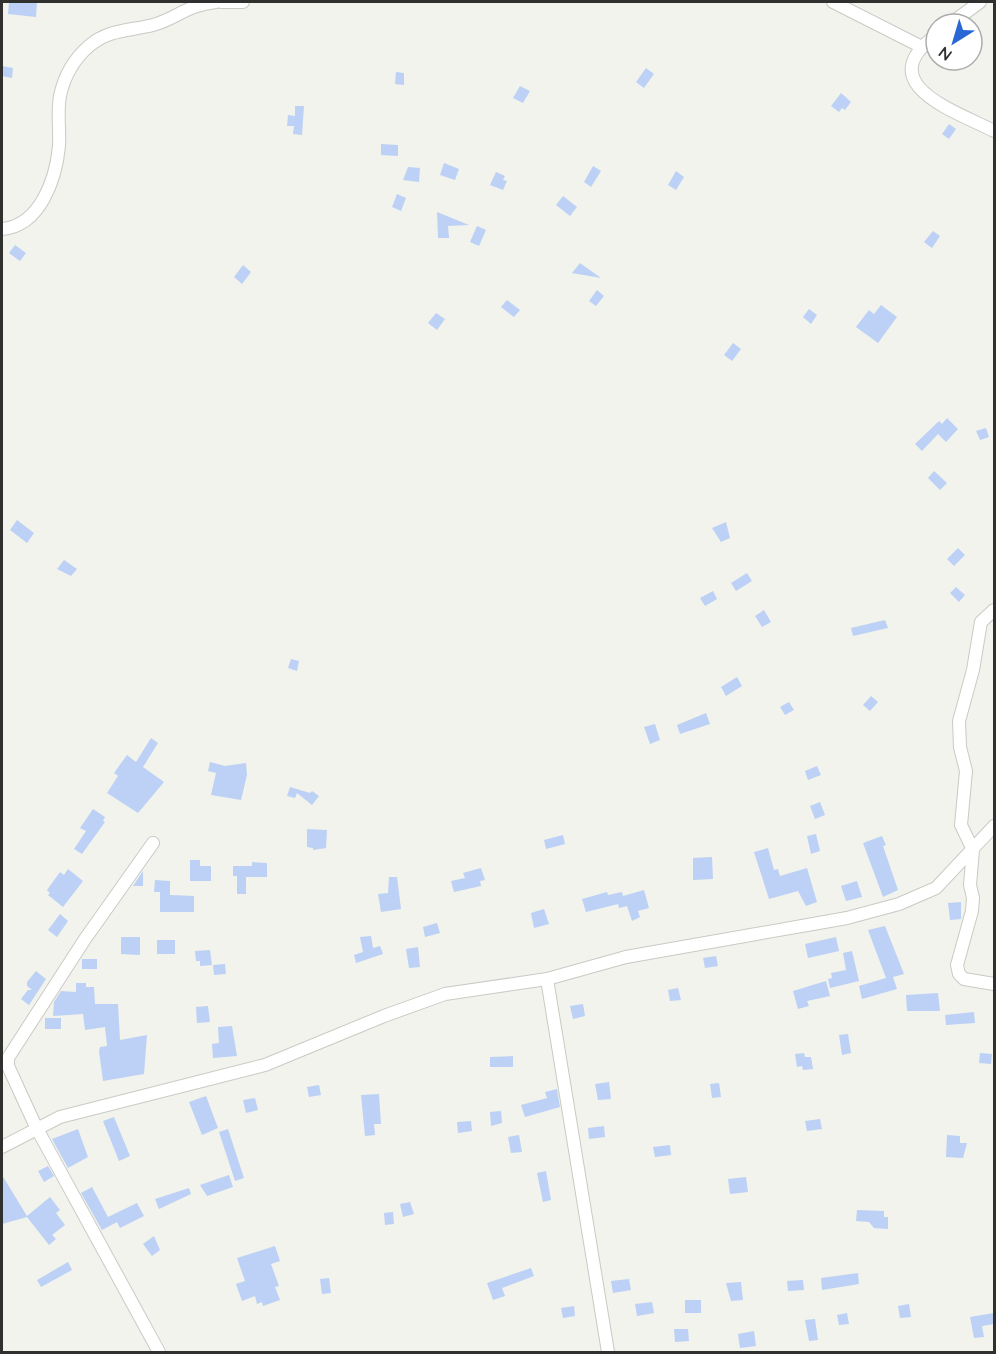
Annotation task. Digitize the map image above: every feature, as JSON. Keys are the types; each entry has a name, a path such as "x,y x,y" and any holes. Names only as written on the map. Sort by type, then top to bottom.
{"street":[{"path":"2,229 20,225 33,213 48,189 59,148 60,98 66,76 88,46 108,33 154,25 191,5 216,2"},
{"path":"221,2 243,2"},
{"path":"833,2 920,46"},
{"path":"966,12 980,2"},
{"path":"924,43 920,46 911,66 912,80 919,90 994,131"},
{"path":"994,610 981,622 959,722 960,747 966,771 961,825 973,850 970,885 972,910 958,971 964,979 994,984"},
{"path":"2,1147 36,1127 78,1111 265,1065 384,1016 445,994 547,979 626,957 848,918 899,904 936,888 994,826"},
{"path":"153,843 85,939 8,1058 8,1066 36,1127 159,1353"},
{"path":"547,979 608,1353"}],"building":[{"path":"9,2 37,2 36,17 8,14"},
{"path":"2,66 13,68 12,78 2,76"},
{"path":"646,68 654,74 644,88 636,82"},
{"path":"396,72 404,73 404,85 395,84"},
{"path":"520,86 530,91 523,103 513,98"},
{"path":"841,93 851,102 845,110 842,108 839,112 831,106"},
{"path":"295,106 304,106 302,135 293,134 294,126 287,126 288,115 295,116"},
{"path":"949,124 956,129 949,139 942,134"},
{"path":"381,144 398,145 398,156 381,155"},
{"path":"444,163 459,169 455,180 440,175"},
{"path":"593,166 601,171 591,187 584,182"},
{"path":"408,167 420,168 419,182 403,180"},
{"path":"676,171 684,177 676,190 668,185"},
{"path":"496,172 505,176 503,180 507,181 503,190 490,185"},
{"path":"397,194 406,198 401,211 392,207"},
{"path":"563,196 577,207 570,216 556,205"},
{"path":"437,212 469,225 448,226 449,238 438,238"},
{"path":"477,226 486,230 479,246 470,242"},
{"path":"933,231 940,236 932,248 924,242"},
{"path":"15,245 26,253 20,261 9,253"},
{"path":"580,263 601,278 572,273"},
{"path":"243,265 251,272 242,284 234,277"},
{"path":"597,290 604,296 596,306 589,301"},
{"path":"507,300 520,310 514,317 501,307"},
{"path":"881,305 897,317 878,343 856,327 869,310 874,314"},
{"path":"809,309 817,315 811,324 803,317"},
{"path":"436,313 445,319 437,330 428,323"},
{"path":"733,343 741,349 732,361 724,355"},
{"path":"947,418 958,429 946,442 938,434 922,451 915,444 939,421 942,424"},
{"path":"986,428 989,437 980,440 976,431"},
{"path":"934,471 947,483 940,490 928,478"},
{"path":"17,520 34,533 27,543 10,530"},
{"path":"726,522 730,538 721,542 712,528"},
{"path":"958,548 965,555 954,566 947,559"},
{"path":"64,560 77,569 71,576 57,569"},
{"path":"747,573 752,581 736,591 731,583"},
{"path":"956,587 965,595 959,602 950,593"},
{"path":"713,591 717,599 705,606 700,598"},
{"path":"764,610 771,622 762,627 755,616"},
{"path":"885,620 888,628 853,636 851,628"},
{"path":"291,659 299,661 297,671 288,668"},
{"path":"737,677 742,686 726,696 721,687"},
{"path":"871,696 878,702 870,711 863,705"},
{"path":"789,702 794,710 785,715 780,707"},
{"path":"706,713 710,724 680,734 677,725"},
{"path":"655,724 660,740 650,744 644,727"},
{"path":"151,738 158,743 143,767 164,782 138,813 107,793 118,776 114,773 127,755 136,762"},
{"path":"210,762 225,766 246,763 247,775 241,800 211,795 216,773 208,771"},
{"path":"817,766 821,775 808,780 805,771"},
{"path":"290,787 310,793 312,791 319,796 312,805 297,793 295,798 287,796"},
{"path":"820,802 825,815 815,819 810,806"},
{"path":"93,809 105,817 103,821 105,822 82,854 74,849 86,831 80,828"},
{"path":"307,829 327,830 326,848 313,850 307,847"},
{"path":"816,834 820,851 811,854 807,836"},
{"path":"563,835 565,844 546,849 544,840"},
{"path":"882,836 886,845 883,846 898,890 883,897 863,843"},
{"path":"768,848 774,870 778,869 780,876 807,868 817,902 806,906 798,891 769,899 754,852"},
{"path":"712,857 713,879 693,880 693,858"},
{"path":"190,860 200,860 200,866 211,866 211,881 190,881"},
{"path":"252,862 267,863 267,877 246,877 246,894 237,894 237,876 233,876 233,866 252,866"},
{"path":"481,868 485,880 480,881 481,886 454,892 451,881 465,878 463,873"},
{"path":"68,869 83,881 63,907 48,895 50,893 47,890 60,872 64,875"},
{"path":"143,871 143,886 133,886"},
{"path":"389,877 397,877 401,909 381,912 378,894 388,893"},
{"path":"155,880 170,881 170,895 194,896 194,912 160,912 160,892 154,892"},
{"path":"857,881 862,897 846,901 841,886"},
{"path":"644,890 649,908 638,911 640,917 632,921 627,906 619,908 618,904 586,912 582,899 607,892 608,895 622,892 623,896"},
{"path":"961,902 961,919 950,920 948,903"},
{"path":"544,909 549,924 534,928 531,913"},
{"path":"60,914 68,921 57,937 48,930"},
{"path":"437,923 440,933 425,937 423,927"},
{"path":"885,926 904,974 893,977 897,989 862,999 859,986 886,978 868,930"},
{"path":"371,936 373,948 380,946 383,954 356,963 354,955 363,952 360,937"},
{"path":"121,937 140,937 140,955 121,954"},
{"path":"836,937 839,951 808,958 805,944"},
{"path":"157,940 175,940 175,954 157,954"},
{"path":"418,947 420,967 409,968 406,949"},
{"path":"210,950 212,965 200,966 200,961 196,961 195,951"},
{"path":"852,951 859,981 830,988 828,979 832,978 831,973 846,970 843,953"},
{"path":"716,956 718,966 705,968 703,958"},
{"path":"82,959 97,959 97,969 82,969"},
{"path":"225,964 226,974 214,975 213,965"},
{"path":"36,971 46,979 29,1005 21,999 28,990 32,990 27,986 27,982"},
{"path":"826,981 830,996 807,1001 809,1006 798,1009 793,991"},
{"path":"76,983 86,983 86,987 94,987 95,1004 118,1004 120,1040 147,1035 144,1074 103,1081 99,1051 100,1047 107,1046 105,1027 85,1030 83,1014 53,1016 54,1002 61,991 76,992"},
{"path":"678,988 681,1000 670,1001 668,990"},
{"path":"938,993 940,1011 907,1011 906,995"},
{"path":"583,1004 585,1016 573,1019 570,1006"},
{"path":"208,1006 210,1022 197,1023 196,1007"},
{"path":"974,1012 975,1023 946,1025 945,1015"},
{"path":"45,1018 61,1018 61,1029 45,1029"},
{"path":"232,1026 237,1056 213,1058 212,1044 219,1043 218,1027"},
{"path":"848,1034 851,1053 842,1055 839,1035"},
{"path":"804,1053 805,1057 811,1057 813,1069 803,1070 802,1066 797,1067 795,1054"},
{"path":"980,1053 992,1054 991,1064 979,1063"},
{"path":"513,1056 513,1067 490,1067 490,1057"},
{"path":"609,1082 611,1099 598,1100 595,1084"},
{"path":"719,1083 721,1097 712,1098 710,1084"},
{"path":"319,1085 321,1095 309,1097 307,1087"},
{"path":"557,1089 560,1107 525,1117 521,1105 547,1098 545,1092"},
{"path":"379,1094 381,1124 374,1124 375,1135 365,1136 361,1095"},
{"path":"206,1096 218,1128 202,1135 189,1102"},
{"path":"255,1098 258,1110 246,1113 243,1100"},
{"path":"501,1111 502,1123 491,1126 490,1112"},
{"path":"114,1117 130,1156 119,1161 103,1121"},
{"path":"820,1119 822,1129 807,1131 805,1121"},
{"path":"471,1121 472,1131 458,1133 457,1122"},
{"path":"604,1126 605,1137 589,1139 588,1128"},
{"path":"78,1129 88,1157 68,1168 52,1139"},
{"path":"228,1129 244,1178 235,1181 219,1132"},
{"path":"519,1135 522,1152 511,1153 508,1137"},
{"path":"947,1135 960,1136 960,1143 967,1143 963,1158 946,1157"},
{"path":"670,1145 671,1155 655,1157 653,1147"},
{"path":"48,1166 54,1176 44,1182 38,1171"},
{"path":"546,1171 551,1200 543,1202 537,1173"},
{"path":"2,1175 27,1216 50,1197 60,1210 56,1213 65,1225 52,1235 56,1239 49,1245 27,1217 2,1224"},
{"path":"229,1175 233,1187 207,1196 200,1185"},
{"path":"746,1177 748,1192 730,1194 728,1179"},
{"path":"92,1187 108,1217 137,1203 144,1216 120,1228 117,1222 102,1230 81,1193"},
{"path":"189,1188 191,1194 159,1209 155,1199"},
{"path":"410,1202 414,1214 403,1217 400,1204"},
{"path":"857,1210 884,1211 884,1217 888,1217 888,1229 874,1228 869,1222 856,1221"},
{"path":"393,1212 394,1224 385,1225 384,1213"},
{"path":"154,1236 160,1250 152,1256 143,1244"},
{"path":"275,1246 280,1261 271,1264 279,1286 275,1287 280,1300 263,1306 262,1302 257,1304 255,1296 242,1301 236,1284 245,1281 237,1258"},
{"path":"68,1262 72,1270 41,1287 37,1280"},
{"path":"531,1268 534,1276 502,1288 505,1296 493,1300 487,1283"},
{"path":"858,1273 859,1284 822,1290 821,1278"},
{"path":"329,1278 331,1293 322,1294 320,1279"},
{"path":"629,1279 631,1290 613,1293 611,1281"},
{"path":"803,1280 804,1290 788,1291 787,1281"},
{"path":"741,1282 743,1300 731,1301 726,1283"},
{"path":"685,1300 701,1300 701,1313 685,1313"},
{"path":"652,1302 654,1313 637,1316 635,1304"},
{"path":"909,1304 911,1317 900,1318 898,1306"},
{"path":"574,1306 575,1316 563,1318 561,1308"},
{"path":"847,1313 849,1324 839,1325 837,1315"},
{"path":"994,1313 994,1324 982,1326 984,1337 974,1338 970,1317"},
{"path":"815,1319 818,1340 809,1341 805,1320"},
{"path":"674,1329 688,1329 689,1341 675,1342"},
{"path":"754,1331 756,1346 740,1348 738,1334"}]}
